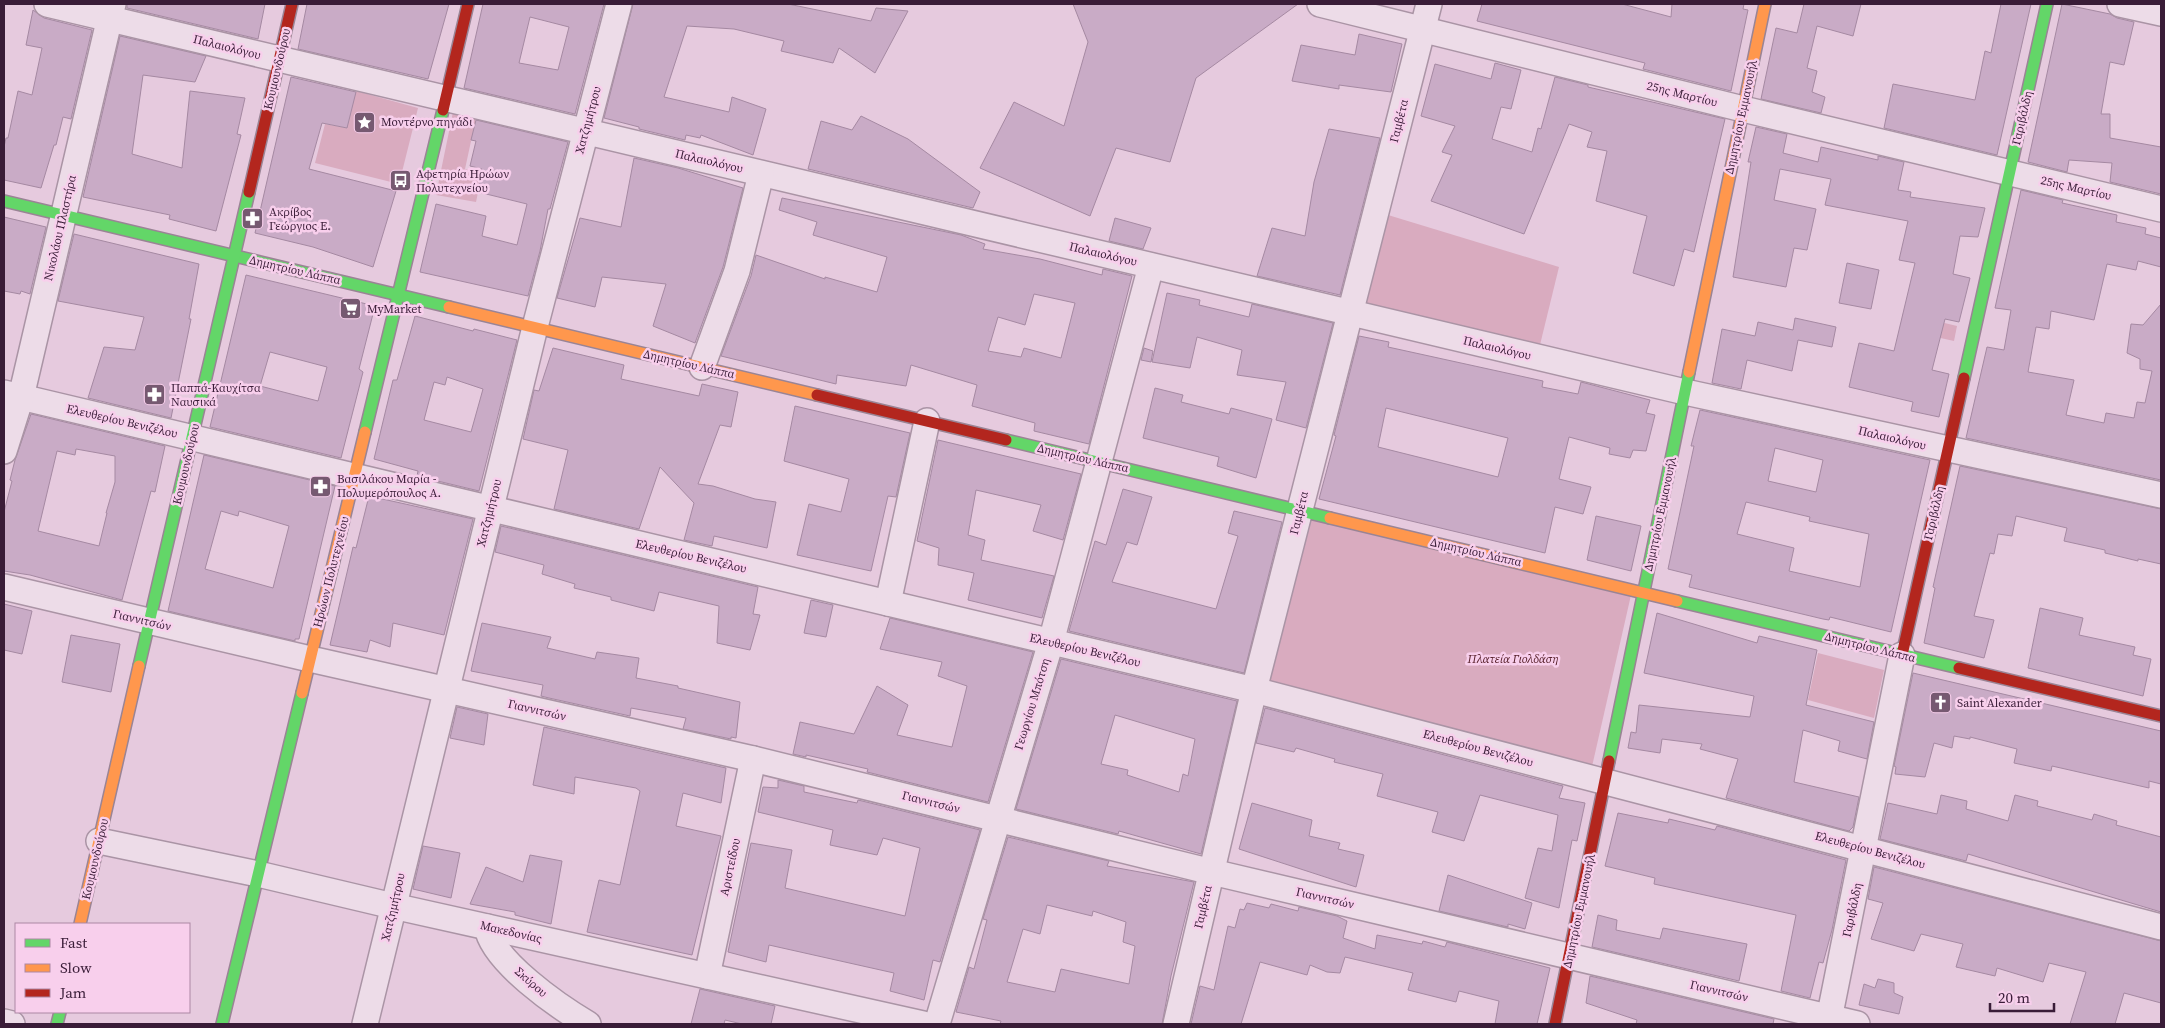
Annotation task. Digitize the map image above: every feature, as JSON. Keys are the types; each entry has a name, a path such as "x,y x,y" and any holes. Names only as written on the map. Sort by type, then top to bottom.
{"street":[{"name":"Παλαιολόγου","path":"47,4 111,10 279,60 1685,392 2161,495"},
{"name":"Κουμουνδούρου","path":"80,923 292,4"},
{"name":"Ηρώων Πολυτεχνείου","path":"222,1024 468,4"},
{"name":"Χατζημήτρου","path":"366,1024 534,327 619,4"},
{"name":"25ης Μαρτίου","path":"1320,4 1743,109 2161,209"},
{"name":"Γαμβέτα","path":"1176,1024 1254,690 1429,4"},
{"name":"Δημητρίου Εμμανουήλ","path":"1556,1024 1765,4"},
{"name":"Γαριβάλδη","path":"1829,1021 1865,849 1902,655 2047,4"},
{"path":"2120,4 2161,13"},
{"name":"Νικολάου Πλαστήρα","path":"4,451 12,394 62,214 111,10"},
{"path":"702,367 737,271 761,174"},
{"name":"Δημητρίου Λάππα","path":"4,200 2161,716"},
{"name":"Γεωργίου Μπότση","path":"936,1024 1051,642 1151,266"},
{"name":"Ελευθερίου Βενιζέλου","path":"12,394 1254,690 2161,927"},
{"path":"888,603 926,421"},
{"name":"Γιαννιτσών","path":"4,587 310,659 753,759 1829,1021 1857,1024"},
{"name":"Αριστείδου","path":"707,976 753,759"},
{"name":"Μακεδονίας","path":"100,841 258,874 393,906 923,1024"},
{"name":"Σκύρου","path":"487,927 490,939 504,958 560,1007 588,1024"},
{"path":"4,1022 12,1024"}],"green space":[{"path":"356,91 418,108 399,184 315,163 325,124 347,128"},
{"path":"453,112 476,118 465,169 482,173 476,202 436,195"},
{"path":"1388,215 1559,267 1538,353 1361,312"},
{"path":"1903,313 1957,326 1954,341 1900,329"},
{"name":"Πλατεία Γιολδάση","path":"1303,514 1631,595 1591,771 1260,686"},
{"path":"1818,653 1884,670 1874,718 1808,700"}],"building":[{"path":"127,4 265,4 258,39 127,8"},
{"path":"307,4 449,4 428,79 298,49"},
{"path":"483,4 604,4 575,114 464,88","holes":["530,17 569,27 558,70 519,63"]},
{"path":"633,4 788,4 871,21 876,8 908,11 875,73 839,48 833,63 781,51 784,41 734,29 687,26 664,97 729,112 732,97 766,109 753,155 701,135 700,138 686,135 685,140 604,118"},
{"path":"1073,4 1298,4 1196,78 1170,162 1116,148 1090,216 980,168 1014,102 1064,126 1088,42"},
{"path":"1482,4 1622,4 1671,17 1672,4 1744,4 1743,9 1748,10 1731,91 1643,69 1645,63 1477,21"},
{"path":"1804,4 1861,4 1853,36 1817,26 1807,68 1817,71 1812,92 1825,97 1821,113 1761,99 1776,28 1797,33"},
{"path":"2001,4 2031,4 1997,155 1884,128 1893,84 1975,100 1985,51 1991,53"},
{"path":"2062,4 2110,14 2117,18 2134,22 2124,65 2110,62 2101,114 2110,114 2110,138 2161,147 2161,194 2110,182 2112,163 2069,160 2067,172 2028,162"},
{"path":"33,10 44,18 92,30 71,119 63,117 56,145 54,145 41,188 4,180 4,147 6,138 8,138 18,91 32,95 42,48 26,45"},
{"path":"1359,34 1402,44 1391,92 1339,85 1339,89 1292,81 1301,45 1355,55"},
{"path":"120,36 206,56 195,82 143,75 132,154 182,168 190,91 245,98 237,134 241,135 216,231 169,219 170,215 83,197"},
{"path":"1495,63 1521,70 1511,109 1501,107 1492,139 1532,152 1538,128 1541,129 1555,77 1588,85 1588,87 1725,119 1694,252 1684,249 1674,286 1633,273 1647,216 1596,201 1607,151 1587,147 1592,132 1569,124 1524,234 1431,201 1452,155 1442,152 1455,126 1421,116 1435,64 1491,79"},
{"path":"291,77 356,92 347,128 322,123 309,169 396,191 373,267 313,247 255,233"},
{"path":"861,116 908,139 980,192 973,208 808,169 821,121 852,130"},
{"path":"476,120 568,142 550,209 548,209 540,251 528,296 420,272 436,204 486,216 482,236 517,245 527,204 478,192 482,169 470,166 476,141 471,140"},
{"path":"1756,127 1787,134 1783,153 1818,162 1821,147 1878,160 1878,156 1904,162 1898,190 1911,192 1910,197 1985,208 1978,237 1960,236 1953,274 1970,278 1959,322 1945,319 1932,370 1949,374 1939,417 1911,411 1913,402 1849,387 1859,343 1894,351 1915,263 1899,260 1908,221 1825,205 1831,179 1780,169 1774,200 1816,209 1807,250 1794,248 1786,287 1733,277 1751,162 1748,162"},
{"path":"1329,129 1380,138 1340,295 1257,276 1272,228 1305,236 1314,182"},
{"path":"634,158 678,168 743,188 723,267 695,343 653,326 666,284 602,277 595,307 557,298 580,218 621,227"},
{"path":"2021,190 2063,200 2062,203 2117,215 2116,222 2146,228 2145,234 2161,238 2161,267 2138,261 2136,270 2107,264 2094,320 2051,311 2049,329 2036,327 2028,372 2074,380 2066,415 2104,423 2106,413 2134,418 2137,402 2145,403 2152,371 2140,369 2140,359 2127,353 2131,324 2143,325 2161,304 2161,480 1966,438 1987,347 2004,350 2011,310 1995,308"},
{"path":"782,198 961,235 985,244 983,249 1040,259 1102,275 1103,269 1132,276 1089,444 1034,431 1035,423 972,406 977,385 911,365 906,386 837,375 836,384 721,356 751,276 756,255 825,279 825,277 877,292 887,257 813,235 817,222 779,210","holes":["1034,294 1075,303 1061,358 1024,348 1021,357 988,351 998,317 1025,325"]},
{"path":"4,217 46,227 30,294 21,291 20,294 4,291"},
{"path":"1115,218 1151,228 1143,249 1109,241"},
{"path":"74,234 199,264 189,319 191,319 171,418 88,398 104,347 135,350 144,317 58,301"},
{"path":"1847,263 1879,270 1871,309 1839,303"},
{"path":"246,275 375,306 359,369 363,372 341,458 210,427","holes":["270,352 327,367 318,401 260,386"]},
{"path":"1167,293 1200,300 1199,305 1249,317 1252,304 1333,323 1306,428 1276,420 1286,382 1237,375 1242,350 1197,337 1190,368 1152,362"},
{"path":"415,316 517,340 479,491 417,476 418,471 374,459 393,380 397,380","holes":["447,377 483,389 471,432 424,420 434,382 445,385"]},
{"path":"1795,318 1836,327 1832,347 1798,340 1792,371 1747,360 1741,389 1712,383 1722,329 1755,336 1758,322 1793,330"},
{"path":"1359,336 1389,342 1388,347 1543,381 1542,387 1578,394 1581,382 1650,400 1646,413 1655,415 1646,451 1633,450 1630,458 1609,454 1610,448 1569,437 1559,479 1591,487 1583,514 1555,507 1545,553 1319,499 1336,436 1334,435","holes":["1386,408 1508,438 1498,477 1378,447"]},
{"path":"553,348 624,365 621,379 699,396 702,384 738,392 731,427 720,425 698,484 713,486 755,499 776,502 767,548 714,536 712,546 684,540 694,503 660,467 639,529 554,509 568,450 523,439 534,390 539,391"},
{"path":"1144,348 1153,351 1151,362 1141,360"},
{"path":"1155,388 1183,395 1181,402 1229,414 1231,408 1272,419 1256,478 1217,466 1219,457 1143,438"},
{"path":"795,406 910,433 896,497 888,496 871,571 797,555 809,504 841,512 849,479 784,461"},
{"path":"1700,410 1930,460 1891,632 1830,617 1829,620 1823,619 1689,587 1692,575 1668,569 1694,446 1691,446","holes":["1775,448 1823,460 1816,492 1768,481","1746,502 1810,517 1809,521 1869,534 1860,587 1789,571 1794,548 1737,534"]},
{"path":"31,414 165,446 155,492 151,491 122,600 30,575 4,571 4,512 15,460","holes":["76,449 115,456 115,482 99,546 38,531 57,451 75,455"]},
{"path":"938,440 1081,474 1063,540 1033,531 1041,505 976,490 968,535 985,540 981,560 1054,576 1042,618 968,600 974,573 938,565 939,548 917,541"},
{"path":"204,455 335,486 299,639 295,639 295,641 168,611","holes":["221,511 238,516 239,511 289,526 273,588 205,569"]},
{"path":"1960,466 2161,509 2161,564 2138,559 2138,561 2105,553 2105,550 2064,541 2067,528 2016,516 2012,536 1998,534 1994,554 1990,553 1974,616 1994,620 1984,658 1924,643 1935,588 1933,587"},
{"path":"1123,489 1152,497 1137,545 1127,542 1112,582 1216,609 1238,536 1228,533 1234,511 1282,522 1244,673 1069,631 1095,541 1106,545"},
{"path":"369,496 473,519 444,635 393,623 390,647 370,640 367,652 330,645 353,547 356,548"},
{"path":"1596,516 1641,526 1631,571 1587,560"},
{"path":"501,526 758,587 753,614 760,615 750,650 717,643 719,606 659,592 654,611 611,600 611,597 574,588 575,584 542,574 544,565 495,552"},
{"path":"811,600 833,605 826,637 804,633"},
{"path":"4,604 32,611 22,654 4,650"},
{"path":"2040,608 2083,618 2079,635 2135,647 2133,655 2151,659 2143,696 2028,668"},
{"path":"1657,613 1757,643 1759,636 1817,650 1806,705 1874,722 1867,759 1838,751 1840,741 1803,730 1794,782 1859,797 1853,827 1849,831 1726,798 1738,759 1700,749 1702,744 1662,739 1660,753 1628,748 1631,732 1636,733 1639,705 1750,717 1754,696 1644,673"},
{"path":"890,618 1033,652 988,802 867,772 868,769 806,755 806,757 793,754 800,722 854,734 877,686 908,705 897,735 952,747 967,686 938,676 942,662 880,649"},
{"path":"482,623 551,637 547,648 595,659 597,652 639,658 636,678 678,686 678,688 740,702 736,738 731,737 731,739 683,729 686,718 631,708 630,716 541,696 543,685 471,671"},
{"path":"71,635 120,644 111,692 62,682"},
{"path":"1061,659 1237,701 1201,854 1119,831 1118,834 1016,809","holes":["1115,715 1195,739 1188,776 1183,774 1179,792 1127,775 1128,770 1101,764"]},
{"path":"1913,673 2161,731 2161,784 2149,781 2149,788 2052,766 2051,771 2014,763 2017,749 1970,737 1970,739 1954,736 1952,748 1934,743 1925,777 1895,774 1896,767 1894,766"},
{"path":"457,707 488,714 484,745 450,738"},
{"path":"1265,708 1563,786 1559,798 1585,803 1577,841 1572,840 1559,908 1525,898 1538,848 1552,851 1558,815 1480,795 1464,841 1432,832 1438,812 1377,796 1383,774 1334,762 1335,759 1296,748 1294,752 1256,743"},
{"path":"544,727 726,768 721,803 683,793 676,826 721,836 692,955 587,932 599,880 620,885 640,791 636,788 575,777 574,794 533,785"},
{"path":"778,780 804,786 804,792 857,803 858,800 980,830 940,962 933,960 924,1000 890,991 894,973 769,945 766,962 728,952 751,843 792,850 785,888 905,916 920,848 883,838 877,855 830,845 833,830 758,812 763,787 778,788"},
{"path":"1941,795 1967,801 1966,809 2008,821 2015,795 2038,801 2037,806 2092,820 2094,814 2117,821 2116,825 2161,837 2161,912 1968,854 1966,861 1880,839 1888,803 1937,814"},
{"path":"1252,803 1312,820 1309,836 1340,843 1338,849 1364,855 1356,887 1239,849"},
{"path":"1618,813 1668,823 1669,819 1715,830 1717,826 1846,860 1832,930 1823,963 1819,962 1810,998 1781,991 1796,915 1654,884 1655,878 1605,866"},
{"path":"1008,837 1109,861 1107,866 1194,882 1171,976 1162,1024 1000,1024 1001,1021 956,1012 969,967 974,969 987,920 983,919","holes":["1047,905 1092,916 1093,911 1126,922 1123,942 1135,946 1129,984 1061,969 1055,992 1007,982 1023,929 1040,934"]},
{"path":"423,846 460,853 451,898 413,889"},
{"path":"530,855 562,861 551,924 515,915 515,912 470,904 486,867 523,882"},
{"path":"1874,867 2161,941 2161,1003 2124,993 2115,1024 2070,1024 2086,972 2049,963 2043,982 1997,968 1995,976 1956,967 1963,944 1921,934 1914,951 1871,939 1883,903 1868,899"},
{"path":"1448,875 1532,903 1525,929 1508,924 1508,927 1439,911"},
{"path":"1247,903 1269,908 1271,904 1298,911 1299,907 1337,916 1347,921 1343,938 1375,949 1377,935 1422,944 1423,941 1445,947 1447,942 1550,968 1537,1024 1495,1024 1499,1001 1459,991 1456,1002 1408,990 1413,973 1345,957 1340,973 1327,972 1310,965 1307,975 1260,962 1241,1024 1191,1024 1200,986 1214,990 1228,926 1235,928 1240,909 1244,910"},
{"path":"1598,915 1617,920 1616,930 1660,939 1663,928 1747,944 1739,981 1592,947"},
{"path":"1590,976 1774,1019 1773,1024 1636,1024 1637,1020 1586,1003"},
{"path":"1878,979 1894,983 1894,993 1903,997 1899,1014 1859,1005 1864,984 1875,988"},
{"path":"700,989 775,1006 771,1024 742,1024 725,1020 724,1024 691,1024"}],"traffic: fast":[{"path":"1964,378 2047,4"},
{"path":"365,432 443,110"},
{"path":"139,666 249,192"},
{"path":"4,201 449,307"},
{"path":"1609,761 1689,372"},
{"path":"1006,440 1330,518"},
{"path":"1677,601 1959,668"},
{"path":"222,1024 302,693"},
{"path":"57,1024 60,1013"}],"traffic: slow":[{"path":"1689,372 1765,4"},
{"path":"449,307 817,395"},
{"path":"302,693 365,432"},
{"path":"1330,518 1677,601"},
{"path":"80,923 139,666"}],"traffic: jam":[{"path":"249,192 292,4"},
{"path":"443,110 468,4"},
{"path":"1902,655 1964,378"},
{"path":"817,395 1006,440"},
{"path":"1959,668 2161,716"},
{"path":"1555,1024 1609,761"}],"place":[{"name":"Μοντέρνο πηγάδι","path":"365,122"},
{"name":"Αφετηρία Ηρώων Πολυτεχνείου","path":"400,181"},
{"name":"Ακρίβος Γεώργιος Ε.","path":"253,219"},
{"name":"MyMarket","path":"351,309"},
{"name":"Παππά-Καυχίτσα Ναυσικά","path":"155,395"},
{"name":"Βασιλάκου Μαρία - Πολυμερόπουλος Α.","path":"321,486"},
{"name":"Saint Alexander","path":"1941,703"}]}
